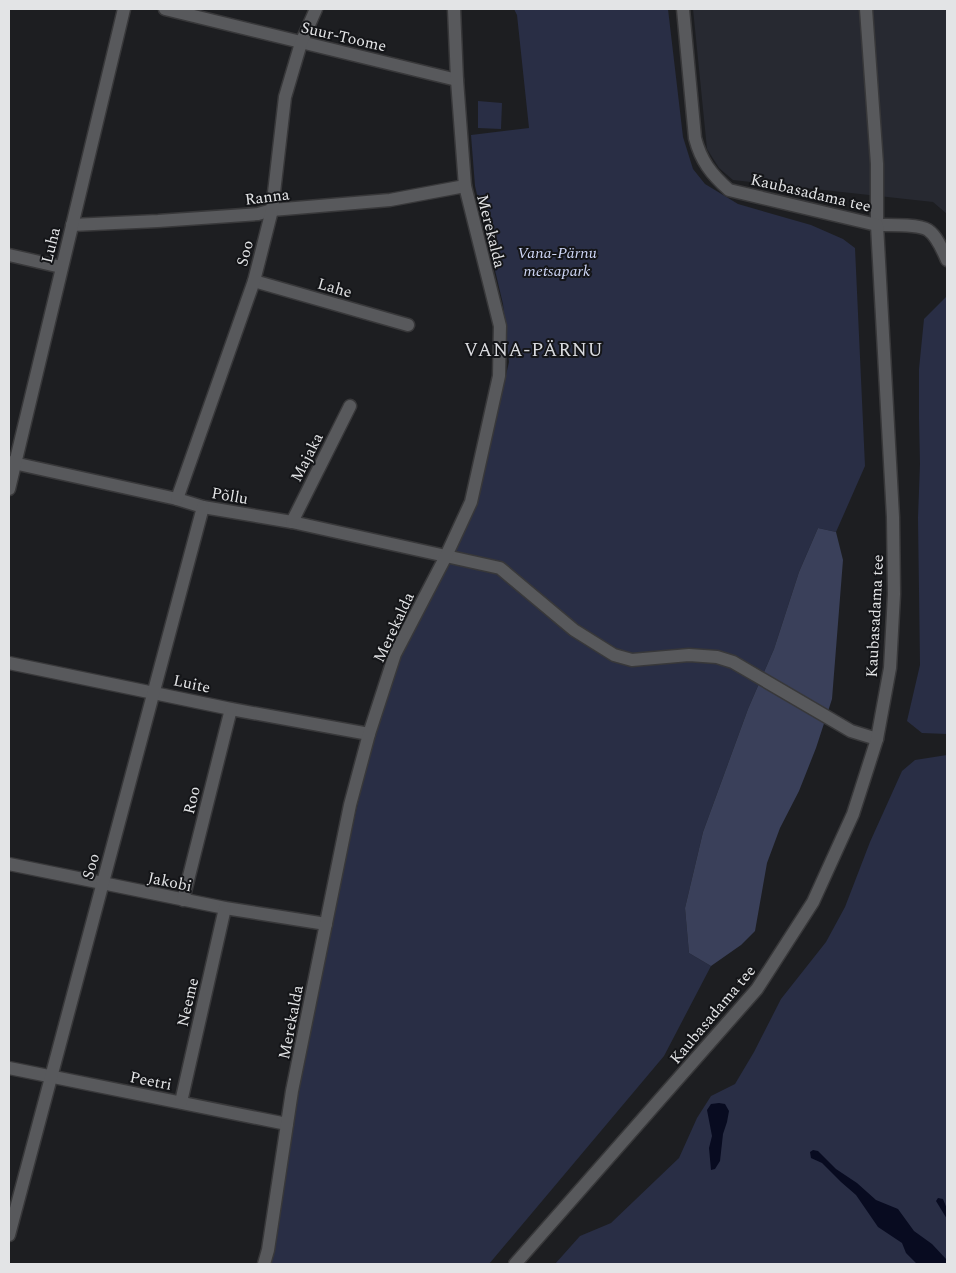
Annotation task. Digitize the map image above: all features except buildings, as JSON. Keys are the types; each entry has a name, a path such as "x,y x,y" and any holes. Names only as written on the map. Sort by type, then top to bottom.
{"street":[{"name":"Luha","path":"9,489 12,463 124,9"},
{"name":"Suur-Toome","path":"165,9 457,80"},
{"name":"Soo","path":"177,499 254,281 272,210 285,98 301,43 316,9"},
{"name":"Merekalda","path":"264,1264 268,1250 292,1091 350,805 369,734 395,654 446,556 471,502 499,376 500,326 465,186 454,9"},
{"name":"Kaubasadama tee","path":"515,1264 758,989 814,902 853,814 877,739 890,668 894,594 893,517 877,225 729,190 718,180 699,154 695,138 683,9"},
{"path":"866,9 877,164 877,225 905,225 928,229 941,238 947,260"},
{"name":"Ranna","path":"72,225 258,214 272,210 390,200 465,186"},
{"path":"9,255 61,267"},
{"name":"Lahe","path":"254,281 408,324"},
{"name":"Majaka","path":"292,522 350,406"},
{"name":"Põllu","path":"12,463 177,499 203,507 292,522 500,568 574,630 614,655 632,660 689,655 717,657 733,662 851,731 877,739"},
{"name":"Soo","path":"9,1235 203,507"},
{"name":"Luite","path":"9,663 231,709 369,734"},
{"name":"Roo","path":"183,900 231,709"},
{"name":"Jakobi","path":"9,864 225,908 326,924"},
{"name":"Neeme","path":"180,1102 225,908"},
{"name":"Peetri","path":"9,1068 288,1124"}],"shaded area":[{"path":"693,9 947,9 947,214 933,202 733,180 719,168 707,149"},
{"path":"818,528 836,532 843,560 832,699 799,791 780,828 767,863 755,931 741,945 711,966 689,953 685,908 703,832 748,709 774,649 799,572"},
{"path":"711,1104 725,1104 729,1111 723,1134 720,1161 715,1169 711,1170 709,1148 712,1136 707,1110"},
{"path":"813,1150 818,1151 836,1169 857,1183 876,1200 898,1209 914,1231 932,1244 947,1260 947,1264 917,1264 906,1253 902,1243 878,1227 856,1195 822,1163 811,1158 810,1152"},
{"path":"938,1198 943,1199 947,1209 947,1219 936,1201"}],"green space":[{"name":"Vana-Pärnu metsapark","path":"514,9 668,9 683,137 693,169 705,184 738,204 811,225 843,239 855,248 865,466 836,532 818,528 799,572 774,649 748,709 703,832 685,908 689,953 711,966 664,1056 489,1264 268,1264 292,1120 331,922 370,750 400,653 478,496 509,362 503,304 475,186 471,135 529,128 517,15"},
{"path":"478,101 502,103 501,129 478,128"},
{"path":"947,296 947,734 922,733 907,721 920,665 918,518 920,464 919,369 924,319"},
{"path":"947,755 947,1264 555,1264 580,1236 611,1223 679,1158 697,1118 711,1096 735,1084 781,999 826,942 845,907 870,842 902,771 915,760"}],"district":[{"name":"VANA-PÄRNU","path":"534,349"}]}
